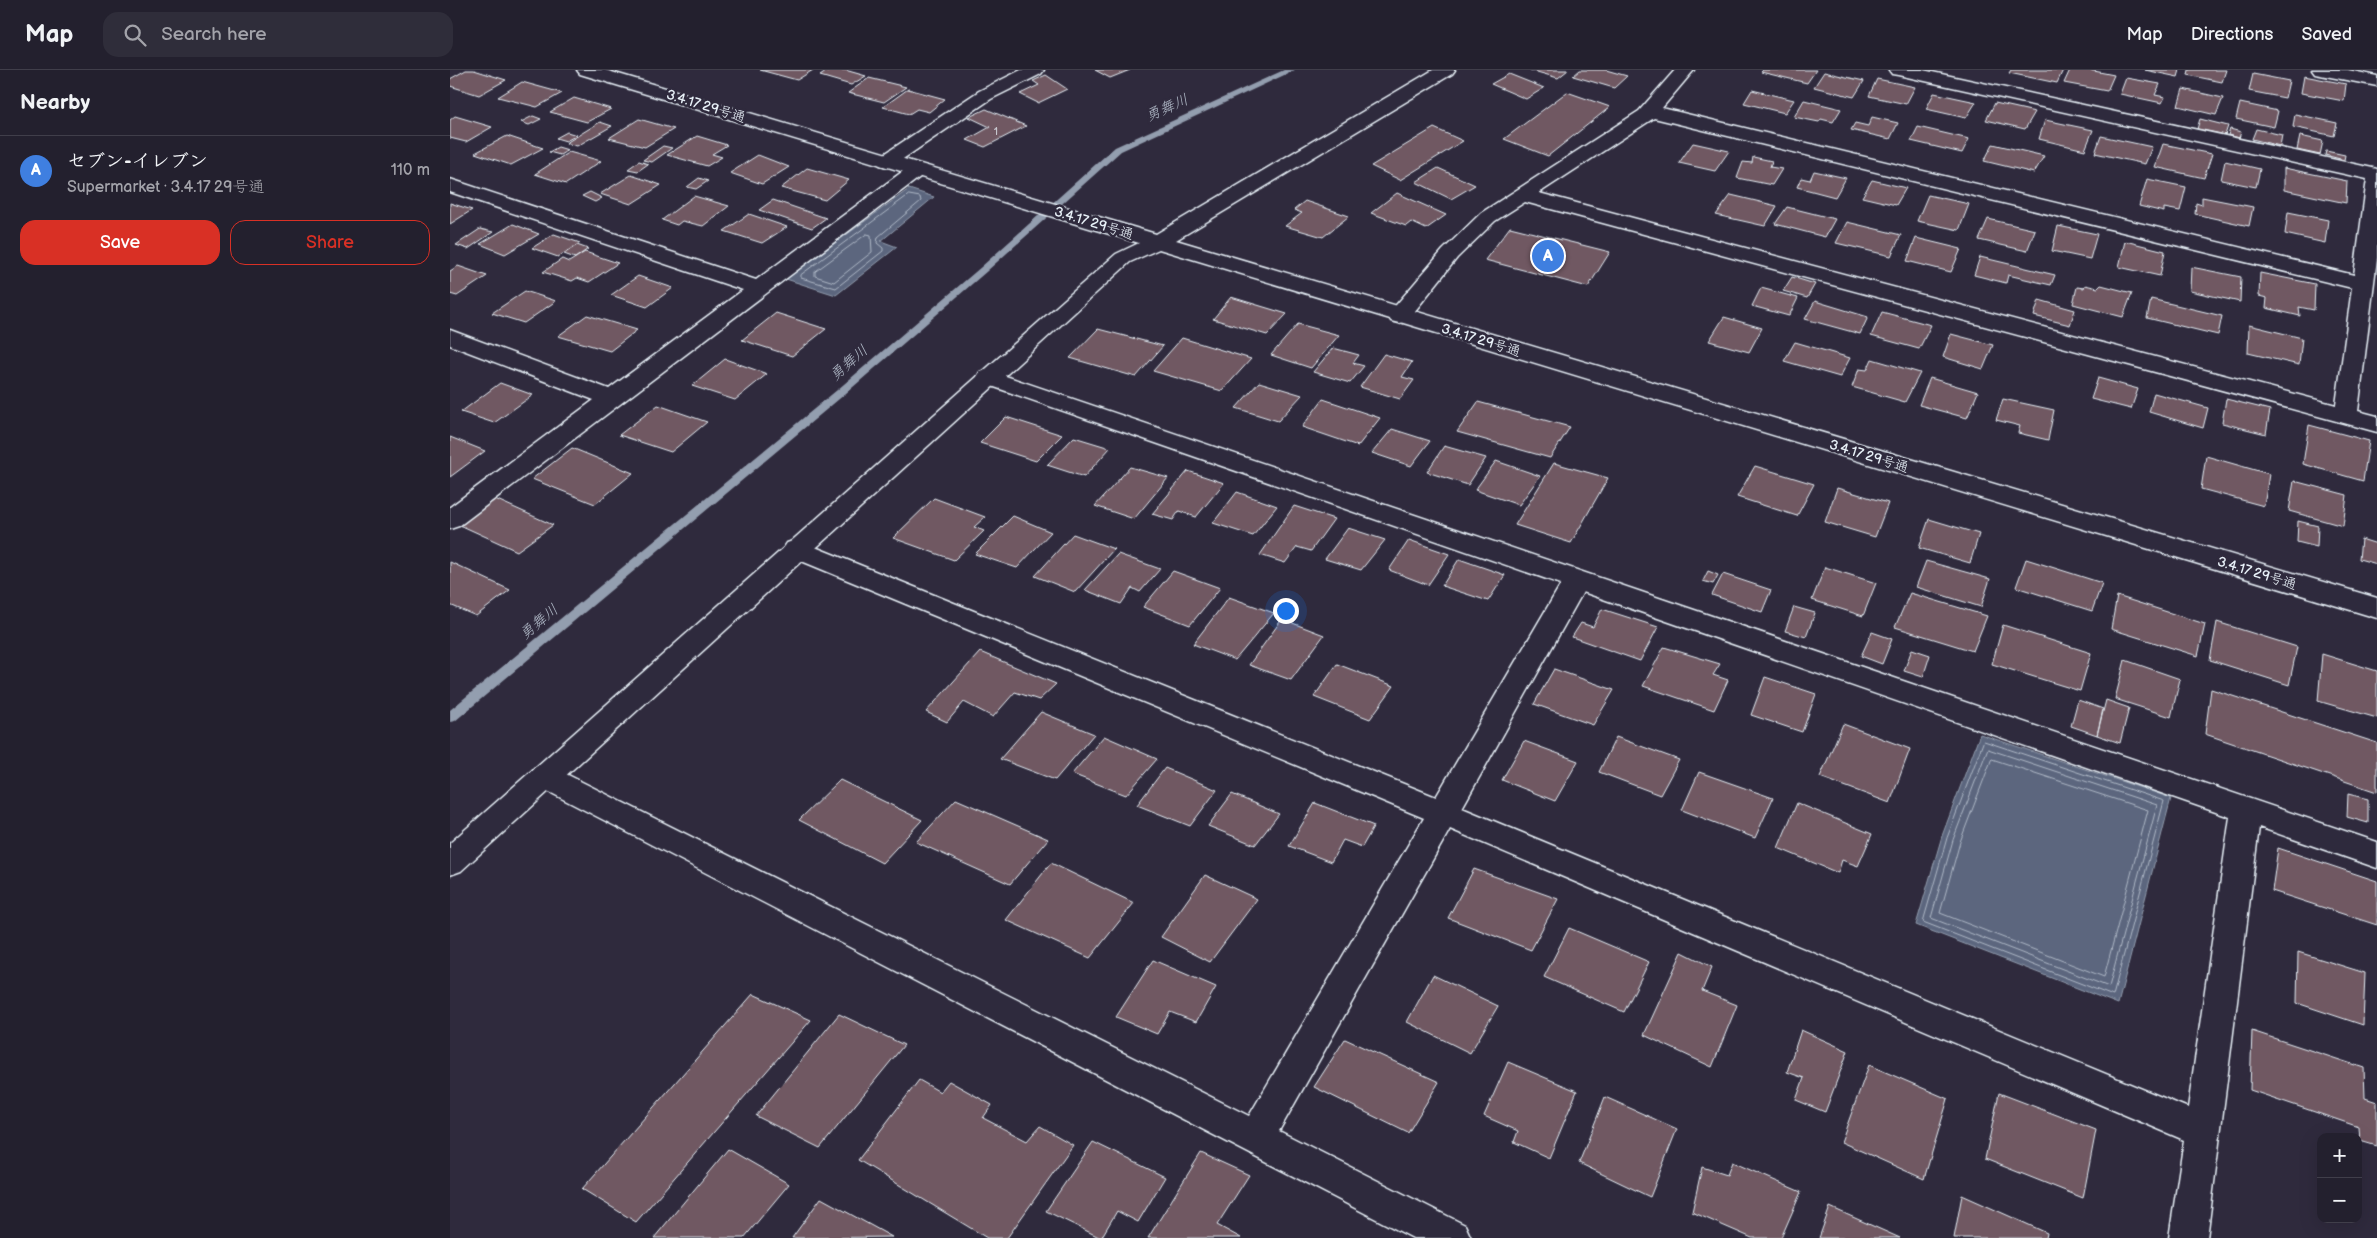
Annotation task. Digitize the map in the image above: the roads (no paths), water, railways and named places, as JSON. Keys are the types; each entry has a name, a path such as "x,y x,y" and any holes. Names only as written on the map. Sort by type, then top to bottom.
{"street":[{"name":"3.4.17 29号通","path":"586,70 1399,316 2377,608"},
{"path":"887,161 985,95 1035,70"},
{"path":"450,862 796,549 1123,258 1156,243 1446,70"},
{"path":"1399,316 1456,248 1488,218 1649,111 1685,70"},
{"path":"1898,70 2377,176 2346,416"},
{"path":"2321,70 2377,81"},
{"path":"1649,111 2363,284"},
{"path":"450,520 917,170"},
{"path":"450,186 759,288"},
{"path":"1523,196 2377,424"},
{"path":"450,337 612,399"},
{"path":"988,377 2377,855"},
{"path":"796,549 1443,813 2203,1131"},
{"path":"1256,1138 1577,580"},
{"path":"544,776 1452,1238"},
{"path":"2188,1238 2246,810"}],"water":[{"path":"909,189 934,197 881,241 897,247 836,295 786,279"},
{"path":"1980,734 2171,798 2118,1004 1916,925 1942,836"}],"waterway":[{"name":"勇舞川","path":"450,717 841,392 984,269 1118,149 1291,70"}],"place":[{"name":"セブン-イレブン","path":"1548,256"}]}
